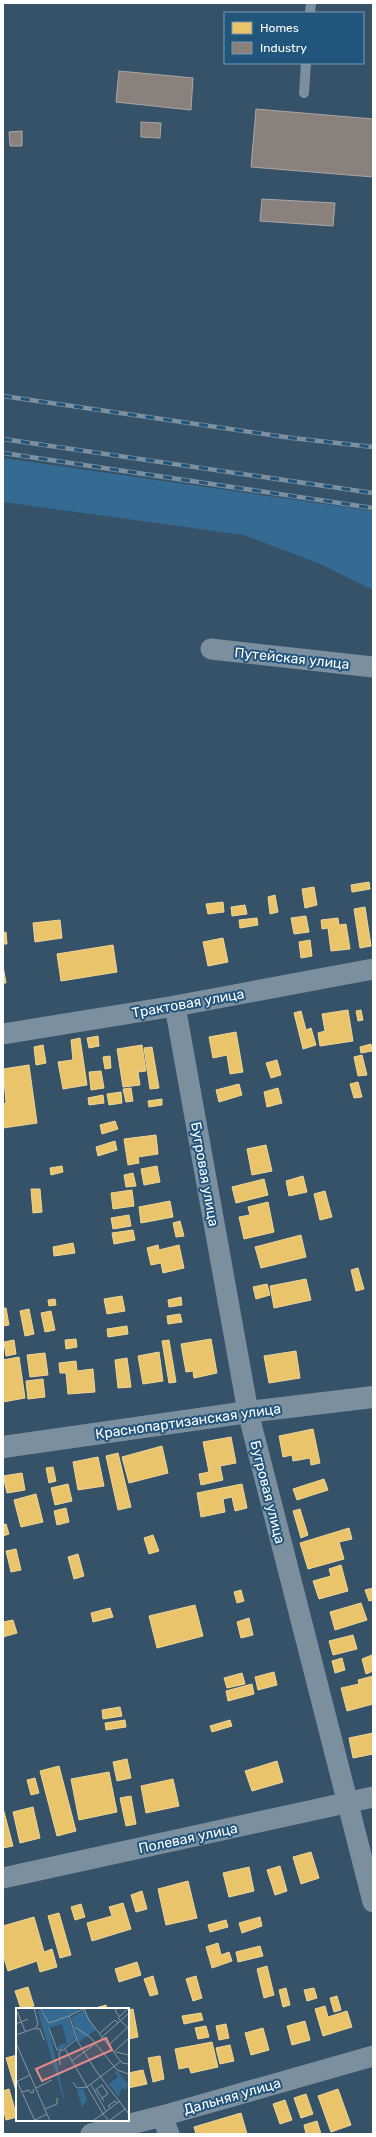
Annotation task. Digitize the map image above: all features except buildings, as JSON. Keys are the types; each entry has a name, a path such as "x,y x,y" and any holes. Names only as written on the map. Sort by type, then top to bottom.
{"street":[{"name":"Путейская улица","path":"211,649 373,667"},
{"name":"Трактовая улица","path":"3,1034 175,1006 373,969"},
{"name":"Бугровая улица","path":"175,1006 248,1412 373,1902"},
{"name":"Краснопартизанская улица","path":"3,1447 248,1412 373,1397"},
{"name":"Полевая улица","path":"3,1878 373,1797"},
{"name":"Дальняя улица","path":"91,2134 166,2125 373,2056"}],"lane":[{"path":"304,93 306,64"}],"shaded area":[{"path":"3,458 373,511 373,590 320,564 244,535 3,502"}],"railway":[{"path":"3,396 292,438 373,447"},
{"path":"3,439 373,493"},
{"path":"3,453 373,508"}]}
